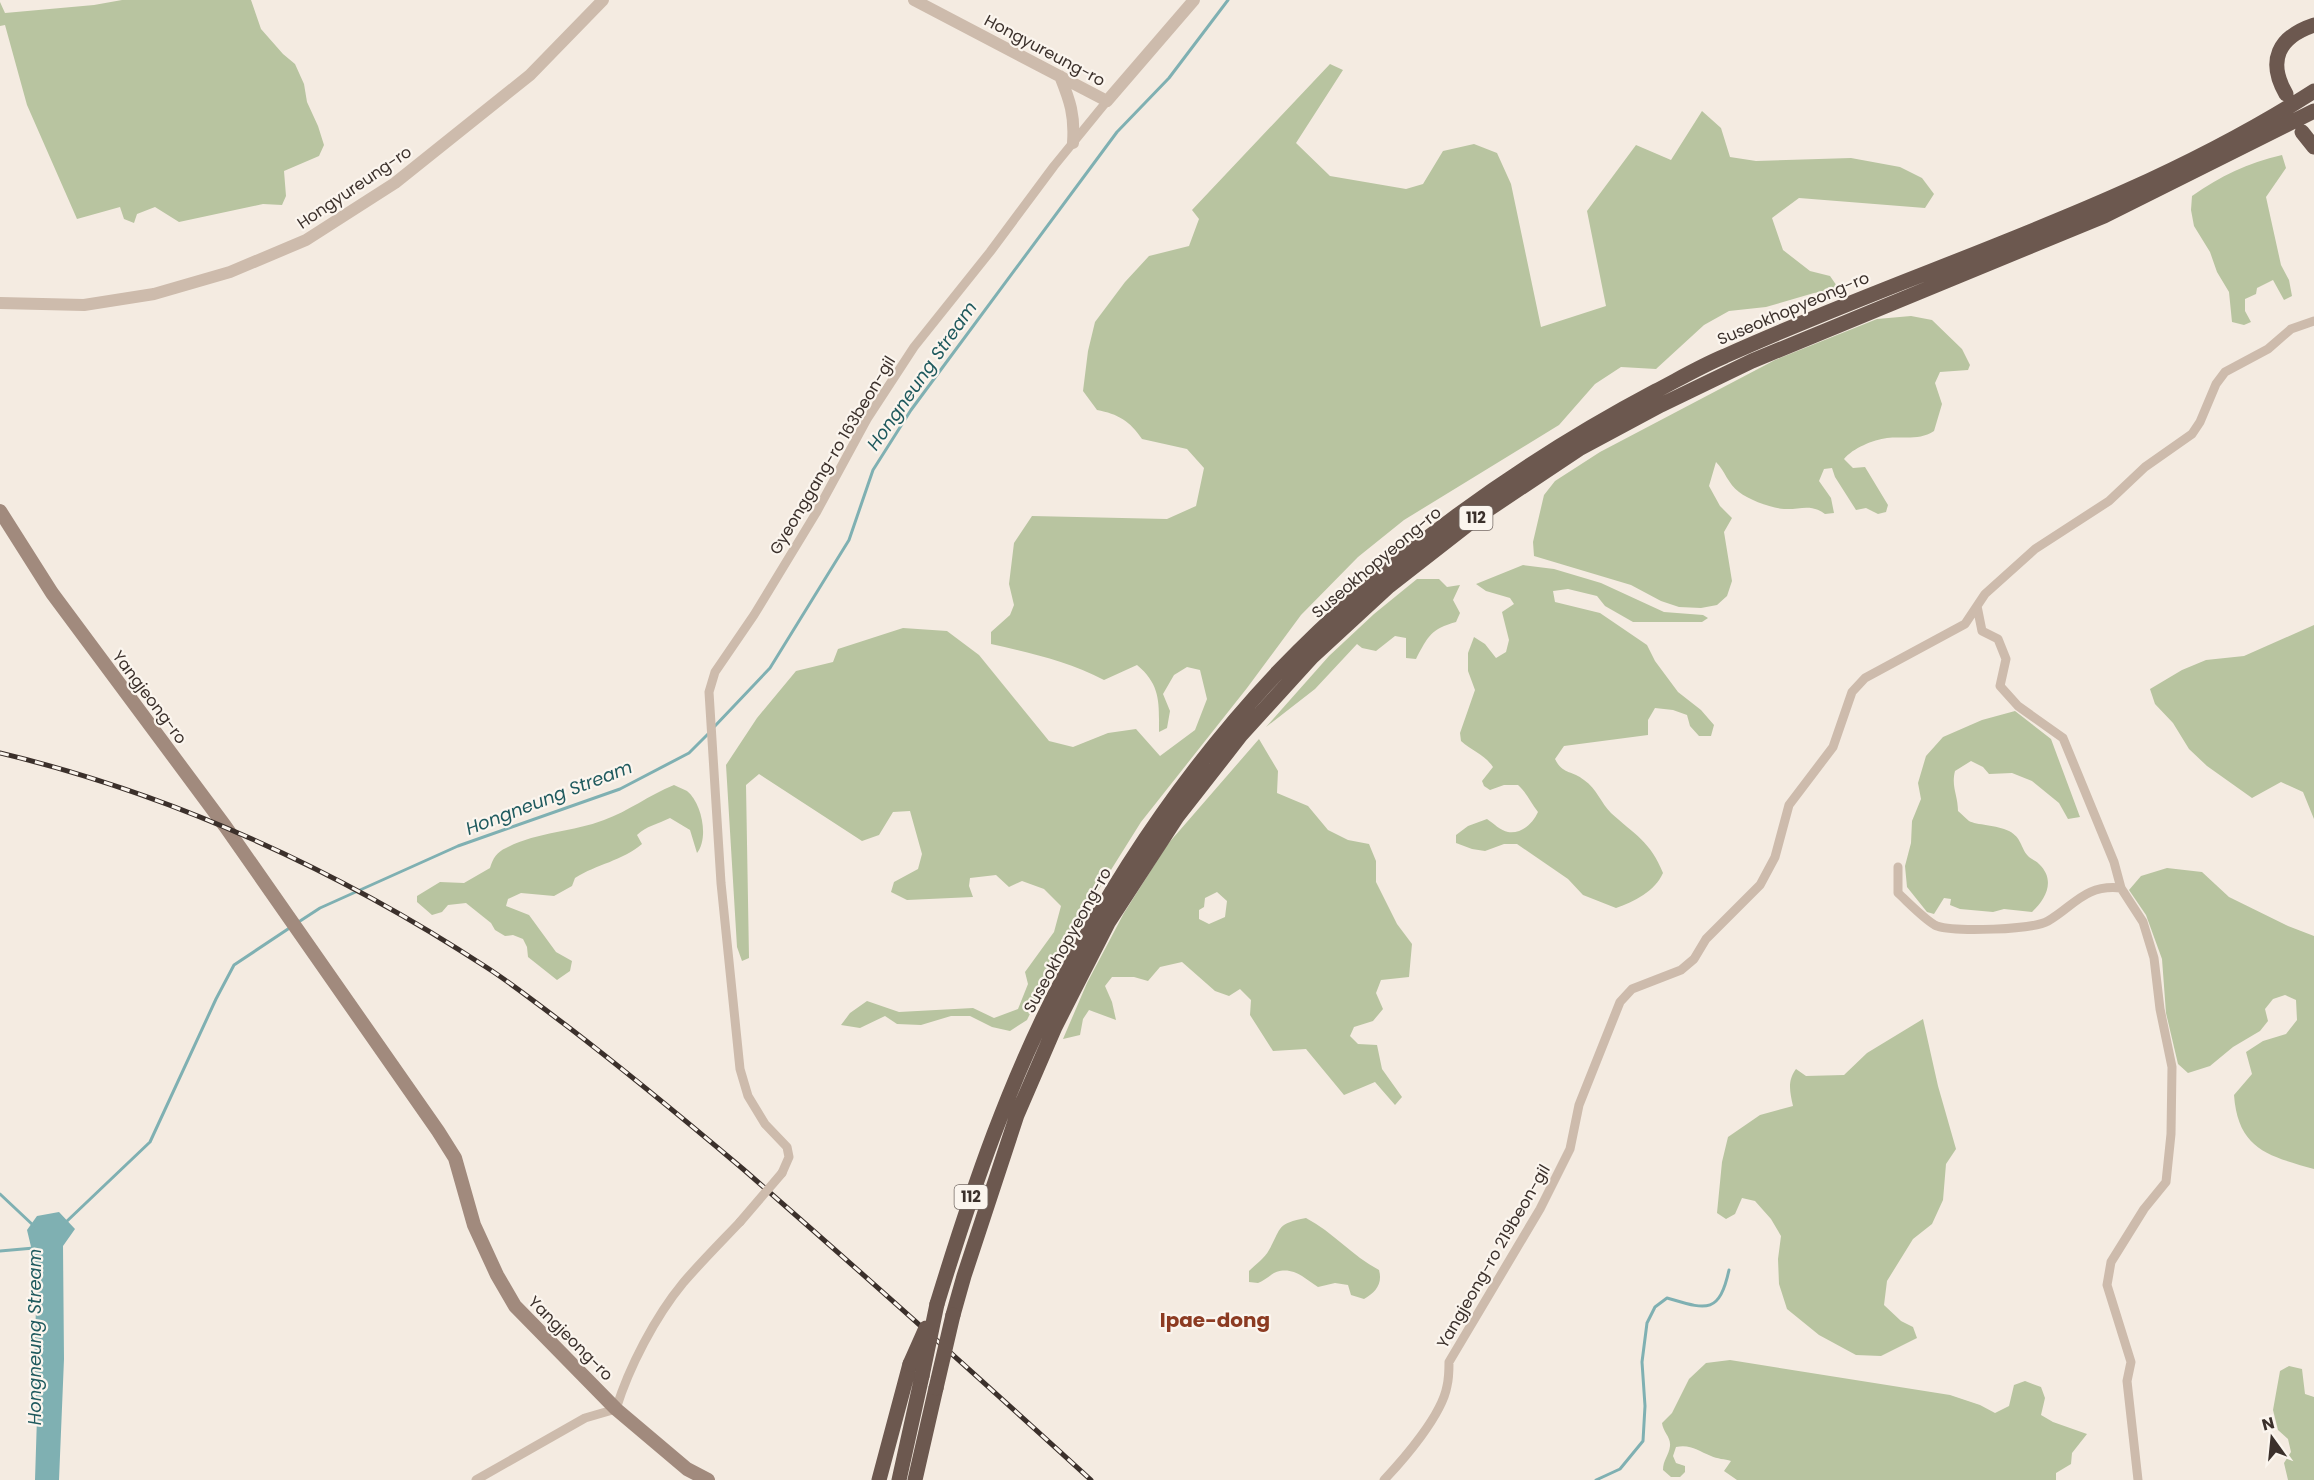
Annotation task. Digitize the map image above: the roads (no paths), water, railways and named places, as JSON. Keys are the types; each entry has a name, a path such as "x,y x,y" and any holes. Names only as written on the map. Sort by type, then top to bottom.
{"highway":[{"path":"2286,94 2277,72 2276,59 2281,47 2301,29 2314,25"},
{"name":"Suseokhopyeong-ro","path":"899,1480 937,1304 994,1132 1026,1056 1066,972 1108,900 1161,818 1214,747 1278,673 1354,599 1430,537 1505,482 1604,419 1721,357 1852,302 2042,227 2139,185 2274,117 2314,91"},
{"name":"Suseokhopyeong-ro","path":"915,1480 963,1276 1017,1115 1055,1028 1108,922 1178,817 1241,735 1312,657 1389,586 1480,515 1579,449 1661,405 1752,361 2104,216 2300,127 2314,114"},
{"path":"2300,127 2314,147"},
{"path":"879,1480 910,1364 937,1304"}],"main road":[{"name":"Yangjeong-ro","path":"0,511 52,593 225,826 438,1131 455,1158 474,1225 497,1275 515,1306 616,1408 687,1469 708,1480"}],"street":[{"name":"Hongyureung-ro","path":"0,303 84,305 154,294 230,272 306,240 395,183 530,75 603,0"},
{"name":"Hongyureung-ro","path":"914,0 1107,101 1194,0"},
{"path":"1060,76 1072,106 1075,123 1073,143"},
{"name":"Gyeonggang-ro 163beon-gil","path":"616,1408 625,1378 658,1317 682,1284 782,1173 789,1157 787,1147 765,1124 748,1096 740,1069 721,883 713,758 709,692 715,672 754,615 816,513 867,419 908,356 1107,101"},
{"name":"Yangjeong-ro 219beon-gil","path":"1384,1480 1411,1452 1442,1401 1447,1387 1449,1362 1540,1209 1570,1149 1579,1105 1620,1002 1632,989 1681,970 1694,959 1706,939 1760,885 1775,856 1789,805 1833,747 1852,692 1865,678 1965,624 1985,594 2035,549 2109,501 2145,467 2192,434 2200,422 2216,384 2225,372 2268,350 2291,329 2314,321"},
{"path":"1977,606 1982,631 1998,639 2006,659 2000,686 2018,706 2063,738 2114,862 2121,888 2143,922 2154,958 2160,1009 2172,1067 2171,1134 2166,1182 2144,1209 2111,1262 2107,1285 2131,1362 2127,1381 2138,1480"},
{"path":"1898,867 1898,893 1936,926 1980,931 2046,922 2083,894 2111,886 2121,888"},
{"path":"476,1480 585,1418 616,1408"}],"water":[{"name":"Hongneung Stream","path":"59,1212 75,1229 63,1246 64,1359 59,1480 35,1480 36,1308 33,1255 27,1230 37,1216"}],"waterway":[{"name":"Hongneung Stream","path":"714,727 770,668 849,540 873,470 911,410 1117,132 1169,78 1228,0"},
{"name":"Hongneung Stream","path":"297,923 320,908 458,846 620,789 689,753 710,732"},
{"name":"Hongneung Stream","path":"66,1222 150,1142 234,965 291,927"},
{"path":"0,1194 34,1226"},
{"path":"0,1251 34,1248"},
{"path":"1596,1480 1620,1469 1643,1441 1645,1406 1642,1362 1647,1323 1655,1307 1667,1298 1701,1306 1715,1302 1725,1285 1729,1270"}],"railway":[{"path":"0,753 128,790 252,839 372,898 496,974 612,1061 743,1169 1091,1480"}],"district":[{"name":"Ipae-dong","path":"1215,1320"}]}
